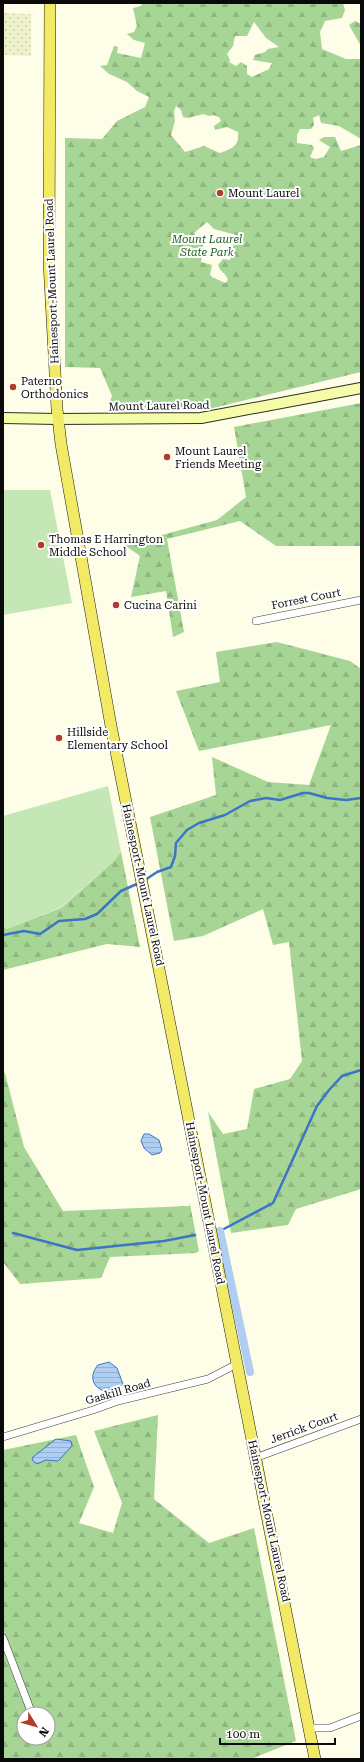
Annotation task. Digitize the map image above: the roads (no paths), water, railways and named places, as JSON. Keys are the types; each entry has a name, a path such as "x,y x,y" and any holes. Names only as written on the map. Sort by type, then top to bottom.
{"main road":[{"name":"Hainesport-Mount Laurel Road","path":"50,3 49,263 57,419 104,691 315,1759"},
{"name":"Mount Laurel Road","path":"3,418 211,418 361,388"}],"street":[{"name":"Forrest Court","path":"256,620 361,600"},
{"name":"Gaskill Road","path":"3,1437 118,1401 208,1379 237,1364"},
{"name":"Jerrick Court","path":"255,1458 361,1419"},
{"path":"3,1638 29,1706"},
{"path":"309,1728 336,1726 361,1716"}],"water":[{"path":"144,1134 149,1134 159,1140 162,1150 160,1153 152,1155 144,1148 141,1141"},
{"path":"109,1362 117,1368 123,1384 116,1389 103,1391 94,1384 94,1372 98,1365"},
{"path":"56,1439 71,1441 72,1446 58,1461 46,1460 37,1464 32,1460 33,1457"}],"waterway":[{"path":"145,880 157,872 171,867 175,856 176,843 187,830 199,823 225,815 250,801 266,798 280,800 303,793 346,800 361,798"},
{"path":"3,935 24,931 40,934 59,921 85,919 97,914 121,891 139,883"},
{"path":"220,1231 273,1203 317,1106 342,1076 361,1070"},
{"path":"220,1231 250,1372"},
{"path":"13,1233 77,1250 164,1241 195,1235"}],"place":[{"name":"Mount Laurel","path":"220,193"},
{"name":"Paterno Orthodonics","path":"13,387"},
{"name":"Mount Laurel Friends Meeting","path":"167,457"},
{"name":"Thomas E Harrington Middle School","path":"41,545"},
{"name":"Cucina Carini","path":"116,605"},
{"name":"Hillside Elementary School","path":"59,738"}],"park label":[{"name":"Mount Laurel State Park","path":"207,245"}]}
